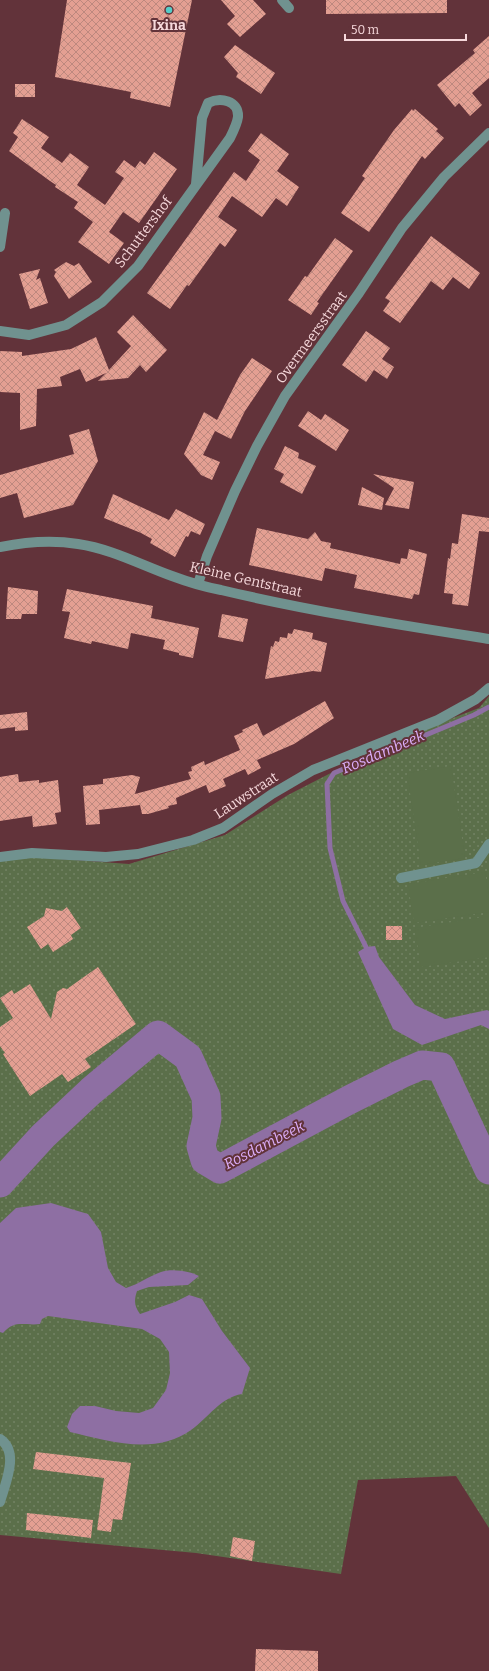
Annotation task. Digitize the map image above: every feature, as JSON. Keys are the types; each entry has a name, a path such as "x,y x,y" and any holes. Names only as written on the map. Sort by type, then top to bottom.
{"street":[{"path":"282,0 289,8"},
{"name":"Schuttershof","path":"0,331 29,335 66,324 102,302 138,266 230,138 238,117 236,108 228,100 218,99 208,103 202,118 196,184"},
{"name":"Overmeersstraat","path":"198,584 207,556 235,491 257,446 285,396 359,293 402,228 444,177 489,134"},
{"path":"0,247 5,213"},
{"name":"Kleine Gentstraat","path":"0,547 16,544 46,542 78,544 112,552 173,576 198,584 282,603 489,639"},
{"name":"Lauwstraat","path":"0,857 32,853 106,857 138,854 193,840 223,828 272,794 313,770 438,720 476,699 489,688"},
{"path":"401,878 476,863 489,844"},
{"path":"0,1439 5,1442 11,1456 0,1502"}],"green space":[{"path":"489,696 489,1528 456,1476 358,1480 341,1574 196,1553 0,1535 0,861 33,857 129,864 225,835 288,795 395,740 479,708"},
{"path":"451,766 465,858 421,865 407,773"},
{"path":"485,872 489,895 489,912 414,923 408,884"},
{"path":"489,916 489,957 421,967 415,928"}],"shaded area":[{"path":"375,946 379,957 415,1005 445,1019 487,1010 489,1011 489,1029 481,1025 422,1045 393,1029 358,952 366,947"},
{"path":"51,1203 88,1214 101,1232 108,1268 116,1282 126,1288 157,1274 170,1270 191,1273 199,1276 188,1285 149,1287 137,1291 135,1300 136,1306 140,1314 175,1302 189,1295 202,1299 222,1331 250,1368 242,1394 228,1399 191,1430 177,1438 162,1443 132,1444 70,1432 67,1427 72,1414 80,1406 95,1406 116,1411 139,1413 153,1408 166,1390 170,1373 169,1352 160,1339 142,1329 48,1316 42,1319 40,1324 20,1324 12,1326 3,1333 0,1332 0,1223 16,1208"}],"building":[{"path":"67,0 192,0 170,107 130,98 131,92 55,77"},
{"path":"221,0 253,0 266,14 240,37 227,24 235,16"},
{"path":"326,0 447,0 447,13 326,14"},
{"path":"489,36 489,78 472,93 482,105 470,116 459,103 455,107 437,85 475,53 473,50"},
{"path":"235,45 275,73 261,94 236,77 238,73 224,57"},
{"path":"15,84 35,84 35,97 15,97"},
{"path":"412,109 413,111 415,109 438,129 436,131 444,138 425,159 422,156 369,232 341,213 365,178 362,176 394,130"},
{"path":"22,119 49,137 41,148 62,163 70,153 89,167 77,185 105,205 124,178 115,172 124,160 135,168 140,161 145,165 154,152 177,169 139,223 123,212 109,232 124,243 109,264 78,242 93,222 74,208 78,202 55,187 56,185 9,151 18,137 13,133"},
{"path":"261,133 289,154 277,171 299,187 287,206 276,198 262,217 232,196 218,217 237,230 225,247 220,243 189,286 187,285 170,309 147,293 234,172 246,181 260,160 248,151"},
{"path":"431,236 480,273 469,289 453,277 443,290 431,281 400,323 383,311 390,301 385,298"},
{"path":"335,238 353,251 317,302 319,303 311,315 288,300 305,276 307,277"},
{"path":"66,262 74,266 79,263 92,282 69,299 54,276 56,272 54,270"},
{"path":"40,269 36,280 40,278 48,303 30,309 19,274"},
{"path":"133,315 167,350 146,372 140,365 128,378 98,381 106,373 86,382 80,369 60,377 62,386 37,389 36,426 20,430 20,393 0,392 0,351 22,352 22,356 71,349 96,337 109,370 131,346 117,332"},
{"path":"366,331 390,348 382,359 394,367 387,379 374,370 366,382 342,365"},
{"path":"252,358 272,371 245,411 231,439 215,431 203,455 220,462 212,480 201,475 184,454 204,412 217,420 240,375"},
{"path":"308,411 321,420 325,414 349,430 336,451 298,426"},
{"path":"89,429 98,461 73,505 24,518 17,493 0,498 0,475 74,454 69,435"},
{"path":"285,446 299,453 298,458 316,466 302,494 280,482 284,474 274,469"},
{"path":"373,474 414,482 409,509 385,505 394,488"},
{"path":"362,487 384,498 382,510 358,505"},
{"path":"113,494 169,520 176,509 205,524 200,535 191,531 188,537 186,536 175,557 150,543 152,539 104,518"},
{"path":"462,514 489,518 489,532 479,531 468,606 452,604 453,594 444,593 448,558 450,559 452,543 458,544"},
{"path":"257,528 308,539 315,532 321,541 331,543 330,548 400,564 401,558 407,559 409,549 427,554 419,595 414,594 412,599 354,588 357,575 325,568 322,581 249,565"},
{"path":"8,587 38,591 37,614 22,614 21,619 6,619"},
{"path":"67,589 153,606 151,618 199,628 193,658 163,649 165,640 131,633 128,649 92,641 91,644 64,638 70,612 62,611"},
{"path":"222,614 248,619 243,642 218,637"},
{"path":"294,629 313,633 312,639 327,643 321,672 313,671 265,679 271,646 273,647 275,641 279,642 280,637 287,638 288,633 292,634"},
{"path":"325,701 334,718 294,744 257,760 261,768 248,775 245,769 223,779 226,786 209,793 206,785 176,798 177,804 168,806 169,808 148,814 142,814 140,805 99,810 100,824 86,825 83,786 103,784 103,779 132,775 140,777 135,794 191,779 188,772 192,771 191,767 204,761 205,765 240,750 234,736 243,732 242,730 257,723 263,736"},
{"path":"27,712 28,730 15,731 15,727 0,729 0,715"},
{"path":"18,774 19,782 39,780 39,783 58,780 61,812 55,813 57,824 33,827 32,816 0,821 0,777"},
{"path":"67,907 81,928 71,935 73,939 53,952 48,944 41,949 27,927 44,916 46,908 62,911"},
{"path":"386,926 402,926 402,940 386,940"},
{"path":"98,967 136,1024 85,1059 91,1067 68,1082 62,1074 30,1096 3,1054 5,1053 0,1046 0,1027 13,1018 0,998 12,990 14,994 30,984 51,1019 57,992 63,988 67,989"},
{"path":"36,1452 131,1463 122,1520 113,1519 111,1532 97,1530 104,1478 33,1469"},
{"path":"27,1513 93,1520 91,1538 26,1530"},
{"path":"233,1537 255,1541 252,1561 230,1556"},
{"path":"256,1649 318,1651 318,1671 255,1671"}],"waterway":[{"name":"Rosdambeek","path":"366,947 343,901 330,848 327,784 334,773 474,715 489,707"},
{"name":"Rosdambeek","path":"0,1183 43,1136 91,1091 158,1035 188,1057 206,1097 207,1118 201,1146 205,1160 220,1169 349,1100 422,1065 441,1067 489,1170"}],"place":[{"name":"Ixina","path":"169,10"}]}
